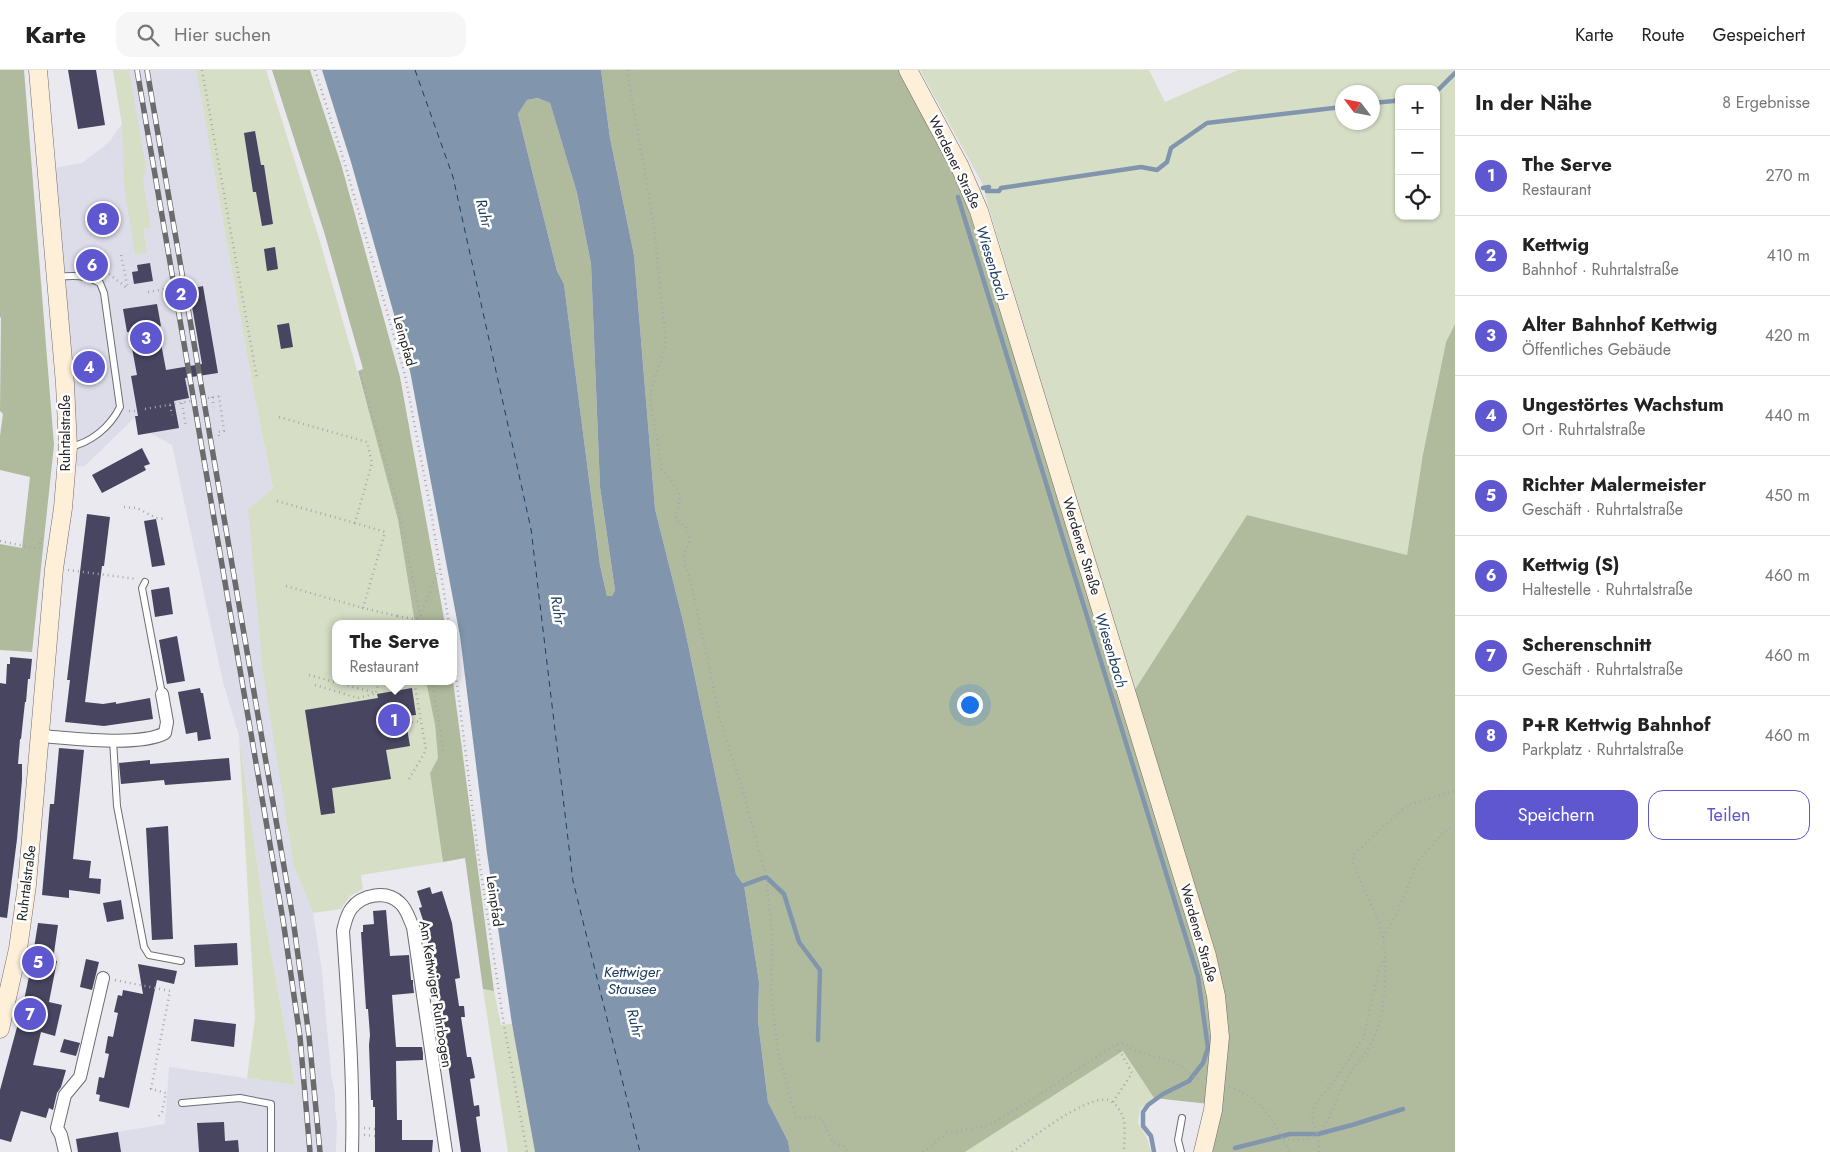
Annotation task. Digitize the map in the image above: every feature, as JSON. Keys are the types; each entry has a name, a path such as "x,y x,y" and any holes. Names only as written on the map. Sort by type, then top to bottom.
{"main road":[{"name":"Ruhrtalstraße","path":"0,1029 18,949 28,885 54,568 63,508 68,447 65,384 38,70"},
{"name":"Werdener Straße","path":"908,70 960,167 979,211 1204,946 1216,996 1219,1029 1213,1110 1203,1152"}],"street":[{"path":"41,736 113,740 156,737 165,733 166,722 162,694"},
{"name":"Am Kettwiger Ruhrbogen","path":"352,1152 354,1118 351,1025 343,931 346,917 352,907 370,896 386,895 399,901 405,908 413,927 446,1152"},
{"path":"65,1152 61,1135 57,1128 65,1095 80,1077 103,978"}],"lane":[{"path":"56,277 79,275 100,283 104,293 120,407 117,414 96,436 82,445 68,447"},
{"path":"145,582 142,588 162,694"},
{"path":"113,740 117,806 144,947 149,955 181,961"},
{"path":"182,1103 240,1098 270,1104 271,1152"},
{"path":"1181,1152 1178,1140 1182,1118"}],"path":[{"path":"202,70 257,379"},
{"name":"Leinpfad","path":"315,70 345,164 405,375 430,506 448,620"},
{"path":"627,70 654,226 666,344 650,399 662,469 679,492 680,501 676,512 676,520 686,527 690,540 683,556 684,565 689,574 721,723 743,792 766,877 772,931 771,992 778,1052 796,1118 812,1117 822,1119 834,1143 845,1148 847,1152"},
{"path":"109,274 128,289 121,255"},
{"path":"96,269 101,256"},
{"path":"148,292 172,288"},
{"path":"360,373 396,498 421,620"},
{"path":"208,398 221,396 224,431 218,432 219,436"},
{"path":"212,397 214,407"},
{"path":"146,409 191,401"},
{"path":"182,403 186,427"},
{"path":"170,405 172,415"},
{"path":"279,417 368,442 372,463 355,523"},
{"path":"277,501 385,532 363,608"},
{"path":"124,507 136,508 156,518 165,518"},
{"path":"0,541 39,548 41,539"},
{"path":"54,568 139,579 145,582"},
{"path":"420,617 439,568"},
{"path":"286,586 396,616 414,619 420,617"},
{"path":"396,616 396,620"},
{"path":"309,675 332,681"},
{"name":"Leinpfad","path":"457,682 480,863 504,1025 527,1152"},
{"path":"315,685 358,698 376,693"},
{"path":"346,685 376,693"},
{"path":"376,693 378,685"},
{"path":"398,685 399,691 402,685"},
{"path":"409,779 426,750 415,685"},
{"path":"433,685 444,753"},
{"path":"407,723 421,721"},
{"path":"1283,1139 1295,1141 1309,1139 1318,1134 1331,1114 1348,1075 1372,1041 1383,1006 1383,937 1377,917 1353,864 1355,853 1407,805 1455,792"},
{"path":"1383,937 1396,916 1417,862 1443,833 1455,826"},
{"path":"1319,1152 1318,1134 1312,1120 1314,1106 1338,1076 1363,1039 1379,970 1384,957"},
{"path":"103,978 170,990 151,1089 166,1093 162,1112 157,1118"},
{"path":"923,1152 947,1133 989,1125 1028,1102 1116,1044 1123,1043 1136,1051 1175,1062 1205,1085 1231,1087 1259,1102 1269,1115 1290,1152"},
{"path":"1112,1102 1132,1073 1116,1044"},
{"path":"1012,1152 1070,1112 1085,1104 1100,1100 1112,1102 1116,1105 1123,1118 1124,1152"}],"shaded area":[{"path":"113,70 196,70 273,490 294,866 313,913 322,971 331,1074 335,1094 336,1152 77,1152 75,1139 165,1124 169,1067 295,1085 265,919 239,736 223,682 172,445 150,433 138,435 135,417 85,466 73,467 53,168 82,163 109,142 122,124"}],"green space":[{"path":"0,70 24,70 54,445 32,652 0,650 0,544 22,548 30,477 0,470 0,436 3,414 0,411"},
{"path":"113,70 129,70 146,168 143,181 151,227 143,229 147,253 135,254 124,185 122,124"},
{"path":"196,70 266,70 319,238 398,520 414,620 332,620 332,685 427,685 435,725 438,758 430,773 443,862 361,875 363,889 350,896 341,909 313,913 294,866 263,672 248,509 273,489"},
{"path":"272,70 310,70 341,164 400,377 444,620 414,620 398,520 358,371 363,369 325,235"},
{"path":"601,70 900,70 944,153 967,205 1134,691 1247,515 1407,555 1423,454 1446,342 1455,324 1455,1152 1208,1152 1209,1104 1154,1098 1123,1051 965,1152 790,1152 788,1141 768,1102 758,1021 759,982 744,885 736,874 684,625 655,509 634,255 610,138"},
{"path":"920,70 1149,70 1165,102 1238,70 1455,70 1455,324 1446,342 1423,454 1407,555 1247,515 1134,691 983,185"},
{"path":"539,98 550,103 577,193 591,264 600,487 615,590 612,596 607,596 600,565 564,284 557,271 518,114 527,100"},
{"path":"427,685 454,685 494,991 483,989 465,858 443,862 430,773 438,758 435,725"},
{"path":"239,736 265,919 295,1085 247,1078 255,1018"},
{"path":"483,989 494,991 501,1025 512,1024 535,1152 508,1152"},
{"path":"1123,1051 1154,1098 1140,1109 1138,1123 1147,1138 1151,1152 965,1152"}],"water":[{"path":"322,70 601,70 610,138 634,255 655,509 684,625 736,874 744,885 759,982 758,1021 768,1102 788,1141 790,1152 535,1152 512,1024 487,853 460,636 410,371 351,162","holes":["538,98 550,103 577,193 591,264 600,487 615,590 612,596 607,596 600,565 564,284 557,271 518,114 527,100"]}],"building":[{"path":"68,70 96,70 105,125 78,129"},
{"path":"255,131 261,165 264,165 273,224 262,226 256,192 253,192 244,133"},
{"path":"275,247 278,269 267,271 264,249"},
{"path":"150,263 153,281 134,284 132,272 138,271 137,265"},
{"path":"203,286 218,373 185,378 189,398 174,401 179,428 138,435 135,416 138,416 131,376 137,375 123,309 157,304 161,326 158,327 166,370 202,364 189,289"},
{"path":"289,323 293,347 281,349 277,325"},
{"path":"142,448 150,464 144,466 146,470 102,493 92,475"},
{"path":"87,514 110,517 85,702 103,704 116,702 116,704 150,698 153,719 104,726 65,722 70,680 67,680"},
{"path":"156,519 165,565 152,567 144,521"},
{"path":"169,587 173,614 155,617 151,590"},
{"path":"177,636 185,681 167,684 159,640"},
{"path":"10,657 32,659 20,739 18,764 22,764 22,780 7,918 0,917 0,683 6,684 7,664 10,664"},
{"path":"200,688 201,693 203,693 211,739 198,741 197,732 186,734 178,692"},
{"path":"412,688 416,715 405,716 410,746 386,750 391,779 332,788 335,813 321,815 305,710 378,698 377,694"},
{"path":"59,748 84,750 73,859 91,861 89,878 101,879 100,894 69,890 69,898 42,895 50,804 54,804"},
{"path":"229,758 231,780 165,785 164,780 121,784 119,763 150,760 150,764"},
{"path":"168,826 173,939 152,940 146,828"},
{"path":"430,887 432,894 442,891 452,923 460,978 455,979 459,1006 464,1006 465,1017 461,1017 467,1057 471,1057 475,1078 470,1079 474,1106 479,1105 480,1116 476,1117 481,1152 461,1152 431,947 429,948 419,908 422,907 417,891"},
{"path":"121,900 124,919 107,922 103,903"},
{"path":"386,910 390,956 409,955 414,993 392,995 396,1047 422,1047 423,1053 423,1060 396,1061 397,1120 402,1120 402,1140 433,1140 432,1152 375,1152 375,1107 373,1107 373,1100 371,1100 370,1035 368,1009 366,1009 361,932 363,932 363,925 374,924 373,911"},
{"path":"38,923 58,925 53,960 57,961 49,1002 62,1005 55,1036 41,1032 33,1065 66,1070 53,1110 49,1108 46,1118 21,1111 11,1142 0,1139 0,1090 23,1005"},
{"path":"237,943 238,965 195,967 194,945"},
{"path":"86,959 99,962 92,990 80,987"},
{"path":"138,964 177,971 174,984 157,980 129,1108 99,1101 100,1095 96,1094 99,1077 104,1078 109,1054 105,1053 108,1036 113,1037 118,1013 114,1012 118,995 122,996 123,990 143,994"},
{"path":"194,1019 236,1024 234,1047 191,1041"},
{"path":"64,1039 80,1043 76,1056 60,1052"},
{"path":"224,1122 225,1141 238,1140 239,1152 199,1152 197,1123"},
{"path":"118,1132 121,1152 78,1152 76,1139"}],"waterway":[{"name":"Wiesenbach","path":"1440,88 1455,73"},
{"name":"Wiesenbach","path":"1380,102 1395,100"},
{"name":"Wiesenbach","path":"983,188 989,187 987,191 999,191 1001,188 1141,167 1157,170 1167,162 1171,148 1207,123 1335,108"},
{"name":"Wiesenbach","path":"958,197 1198,977 1208,1048 1203,1063 1189,1081 1163,1094 1148,1105 1143,1112 1143,1126 1151,1136 1154,1152"},
{"path":"744,885 766,877 784,894 799,942 820,970 818,1040"},
{"path":"1235,1148 1290,1134 1318,1134 1403,1109"}],"ferry route":[{"path":"415,70 453,177 531,529 573,881 640,1152"}],"railway":[{"path":"137,70 283,920 300,1037 310,1152"},
{"path":"147,70 293,919 309,1036 320,1152"}],"place":[{"name":"P+R Kettwig Bahnhof","path":"103,219"},
{"name":"Kettwig (S)","path":"92,265"},
{"name":"Kettwig","path":"181,294"},
{"name":"Alter Bahnhof Kettwig","path":"146,338"},
{"name":"Ungestörtes Wachstum","path":"89,367"},
{"name":"The Serve","path":"394,720"},
{"name":"Richter Malermeister","path":"38,962"},
{"name":"Scherenschnitt","path":"30,1014"}],"water label":[{"name":"Ruhr","path":"484,213"},
{"name":"Ruhr","path":"558,610"},
{"name":"Kettwiger Stausee","path":"632,980"},
{"name":"Ruhr","path":"635,1023"}]}
